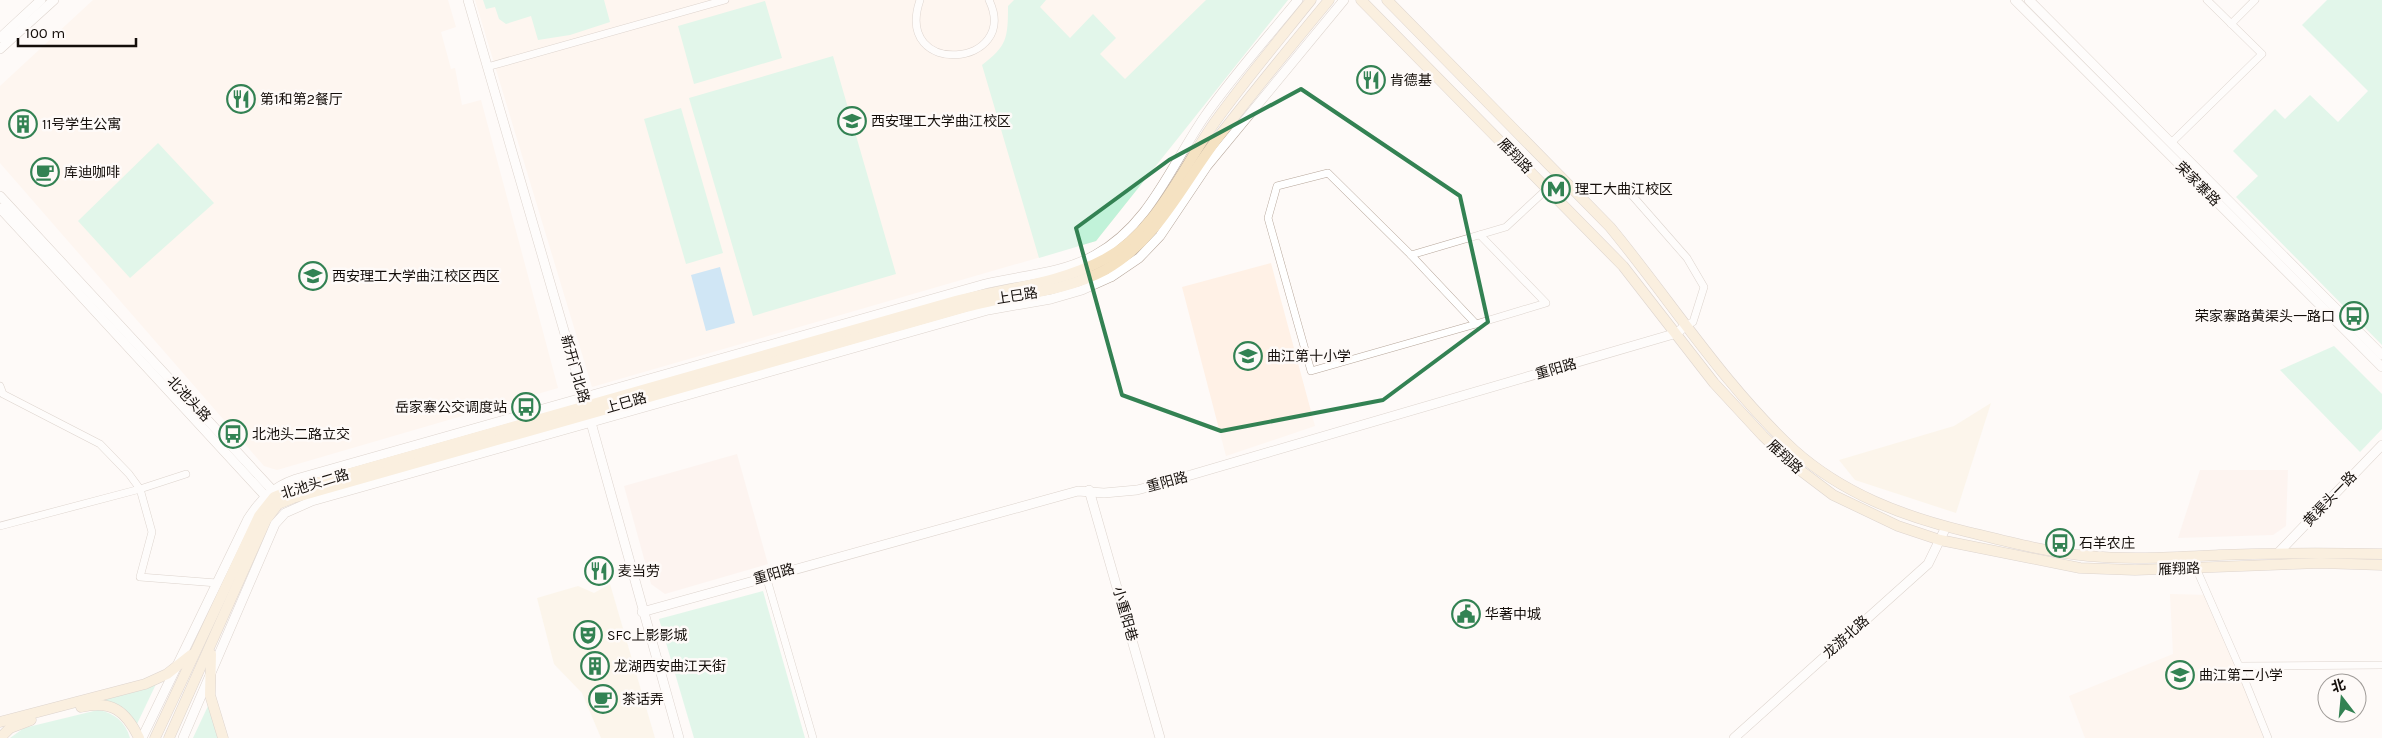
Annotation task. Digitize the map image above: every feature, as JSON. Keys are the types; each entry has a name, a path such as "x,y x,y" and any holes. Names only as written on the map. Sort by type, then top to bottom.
{"main road":[{"name":"上巳路","path":"587,410 980,294 1050,281 1084,270 1107,258 1129,242 1146,224 1216,120 1311,0"},
{"name":"上巳路","path":"587,410 974,305 1062,288 1106,269 1131,252 1150,233 1218,138 1328,0"},
{"name":"雁翔路","path":"1361,0 1623,266 1714,383 1763,436 1814,482 1852,506 1940,540 2080,568 2107,570 2320,563 2382,565"},
{"name":"雁翔路","path":"1387,0 1610,227 1638,260 1685,326 1742,394 1804,459 1838,483 1866,498 1916,518 1946,527 2040,548 2091,556 2155,557 2278,553 2382,554"},
{"name":"北池头二路","path":"155,738 258,516 275,500 587,410"},
{"name":"北池头二路","path":"169,738 275,500"},
{"path":"0,722 133,687 174,670 198,646"},
{"path":"211,646 210,677 213,710 223,738"},
{"path":"0,738 10,728 22,723 97,704 110,706 125,715 140,738"}],"street":[{"path":"0,38 41,0"},
{"path":"0,49 54,0"},
{"name":"新开门北路","path":"468,0 587,410 642,612 679,738"},
{"path":"487,68 725,0"},
{"path":"920,0 916,12 916,24 920,36 927,46 938,53 950,56 972,52 988,38 994,17 989,0"},
{"path":"140,738 248,519 275,500 312,501 587,410 985,284 1062,269 1096,254 1126,233 1150,204 1205,116 1298,0"},
{"path":"587,410 988,310 1067,295 1111,277 1150,248 1207,166 1344,0"},
{"name":"荣家寨路","path":"2015,0 2382,367"},
{"name":"荣家寨路","path":"2029,0 2382,355"},
{"path":"2171,143 2262,54 2207,0"},
{"path":"2231,24 2255,0"},
{"path":"1476,324 1411,255 1328,172 1277,186 1268,218 1311,371 1476,324 1546,303 1480,235"},
{"path":"1623,185 1687,258 1704,287 1693,322 1685,326"},
{"path":"1411,255 1506,227 1547,189"},
{"name":"北池头路","path":"0,196 275,500"},
{"name":"北池头路","path":"0,208 275,500"},
{"name":"重阳路","path":"642,612 766,576 1078,491 1118,492 1160,484 1677,333 1685,326"},
{"path":"0,386 3,394 100,444 129,474 140,489 152,532 140,577 218,582"},
{"name":"黄渠头一路","path":"2278,553 2382,445"},
{"path":"0,526 140,489 186,474"},
{"name":"小重阳巷","path":"1090,490 1160,738"},
{"path":"183,738 273,529 275,500"},
{"name":"龙游北路","path":"1734,738 1928,564 1946,527"},
{"path":"2196,568 2268,738"},
{"path":"766,576 813,738"},
{"path":"2239,666 2382,665"}],"highlighted area":[{"path":"1301,89 1460,196 1488,322 1383,400 1221,431 1122,395 1076,228 1169,160"}],"shaded area":[{"name":"西安理工大学曲江校区西区","path":"93,0 448,0 456,27 441,32 451,69 455,68 462,105 481,100 558,388 277,470 264,466 0,163 0,86"},
{"name":"西安理工大学曲江校区","path":"475,0 1288,0 1096,241 592,387"},
{"name":"曲江第十小学","path":"1271,263 1315,426 1226,456 1182,287"},
{"path":"1991,403 1956,513 1855,480 1839,460 1954,426"},
{"path":"737,454 768,564 665,594 651,584 624,486"},
{"path":"2200,470 2288,470 2286,526 2273,535 2178,538"},
{"name":"龙湖西安曲江天街","path":"610,584 655,738 601,738 582,693 554,664 537,598 578,586 594,593"},
{"name":"曲江第二小学","path":"2170,594 2208,595 2265,738 2085,738 2069,696 2173,654"}],"green space":[{"path":"483,0 604,0 610,22 570,35 538,40 531,16 506,24 499,19 495,7 486,9"},
{"path":"1014,0 1046,0 1040,7 1070,38 1093,14 1116,38 1100,54 1125,79 1206,0 1288,0 1096,241 1039,258 982,65 997,52 1004,40 1008,6"},
{"path":"2327,0 2382,0 2382,345 2236,197 2258,176 2233,151 2275,109 2285,119 2310,95 2338,122 2368,91 2302,25"},
{"path":"765,1 782,58 694,84 678,26"},
{"path":"833,56 896,274 753,316 689,98"},
{"path":"681,108 723,253 686,264 644,119"},
{"path":"158,143 214,203 130,278 78,221"},
{"path":"2334,346 2382,394 2382,429 2360,452 2280,370"},
{"path":"763,591 805,738 694,738 659,619"},
{"path":"157,682 136,726 96,701"},
{"path":"208,706 219,738 193,738"},
{"path":"98,710 109,713 122,722 130,738 10,738 24,728"}],"water":[{"path":"720,267 735,323 706,331 691,275"}],"place":[{"name":"肯德基","path":"1371,80"},
{"name":"第1和第2餐厅","path":"241,99"},
{"name":"西安理工大学曲江校区","path":"852,121"},
{"name":"11号学生公寓","path":"23,124"},
{"name":"库迪咖啡","path":"45,172"},
{"name":"理工大曲江校区","path":"1556,189"},
{"name":"西安理工大学曲江校区西区","path":"313,276"},
{"name":"荣家寨路黄渠头一路口","path":"2354,316"},
{"name":"曲江第十小学","path":"1248,356"},
{"name":"岳家寨公交调度站","path":"526,407"},
{"name":"北池头二路立交","path":"233,434"},
{"name":"石羊农庄","path":"2060,543"},
{"name":"麦当劳","path":"599,571"},
{"name":"华著中城","path":"1466,614"},
{"name":"SFC上影影城","path":"588,635"},
{"name":"龙湖西安曲江天街","path":"595,666"},
{"name":"曲江第二小学","path":"2180,675"},
{"name":"茶话弄","path":"603,699"}]}
